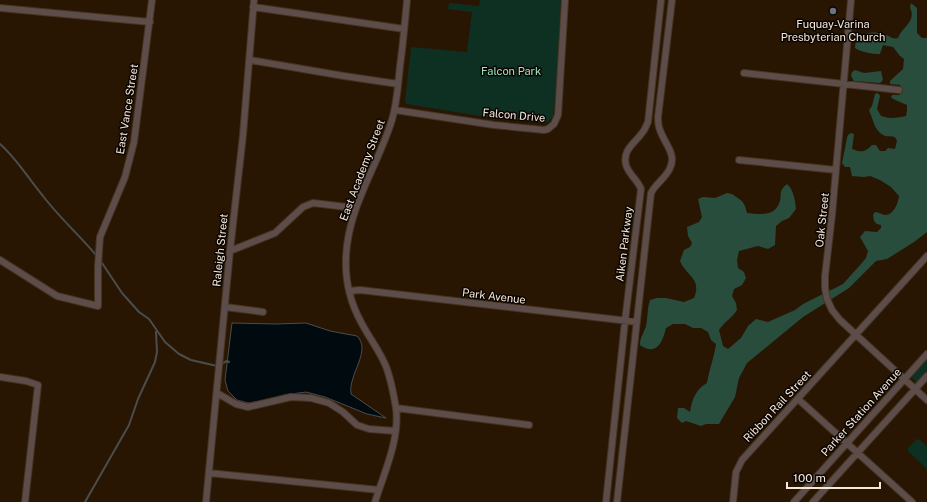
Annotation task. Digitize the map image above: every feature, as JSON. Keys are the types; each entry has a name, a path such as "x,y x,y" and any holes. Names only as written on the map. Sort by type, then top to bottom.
{"street":[{"name":"East Vance Street","path":"0,260 57,296 98,306 100,237 125,177 134,142 152,0"},
{"name":"Raleigh Street","path":"206,502 230,251 243,135 254,0"},
{"name":"East Academy Street","path":"375,502 389,459 395,431 396,408 387,369 360,322 349,291 346,272 346,248 355,208 387,134 394,110 407,0"},
{"name":"Falcon Drive","path":"394,110 516,127 544,130 551,127 556,120 559,104 565,0"},
{"name":"Aiken Parkway","path":"606,502 640,192 638,182 629,172 626,164 626,157 628,149 641,135 648,121 661,0"},
{"path":"640,192 651,193 655,186 666,176 671,167 673,158 660,130 658,117 672,0"},
{"name":"Oak Street","path":"851,0 825,276 827,299 832,310 840,320 927,400"},
{"path":"253,7 404,29"},
{"path":"0,8 150,22"},
{"path":"250,60 398,84"},
{"path":"744,72 899,90"},
{"path":"648,121 659,122"},
{"path":"739,160 836,170"},
{"name":"Aiken Parkway","path":"618,502 651,193"},
{"path":"230,251 275,233 303,207 313,203 355,208"},
{"name":"Ribbon Rail Street","path":"733,502 736,472 742,460 927,256"},
{"name":"Park Avenue","path":"349,291 360,290 637,322"},
{"path":"225,307 263,312"},
{"name":"Parker Station Avenue","path":"794,502 927,354"},
{"path":"813,502 927,376"},
{"path":"0,377 26,381 38,385 25,502"},
{"path":"217,393 236,404 248,407 291,397 311,398 329,403 358,424 369,429 395,431"},
{"path":"798,399 858,452 905,500 912,502"},
{"path":"396,408 529,426"},
{"path":"209,473 379,490"}],"green space":[{"name":"Falcon Park","path":"480,0 561,0 557,80 553,117 546,123 480,116 406,104 405,101 411,47 467,52 472,12 448,9 449,3 479,6"},
{"path":"911,3 917,8 917,33 922,38 927,38 927,232 887,259 876,261 849,288 803,317 747,363 739,378 735,397 719,424 706,424 701,426 686,421 682,423 677,418 678,408 684,408 690,412 695,395 703,385 707,383 716,344 711,340 708,332 701,328 693,328 685,324 673,324 666,328 658,347 654,349 646,348 640,345 640,342 646,326 650,300 666,298 684,302 694,298 696,291 695,282 680,261 684,250 690,247 692,243 688,236 687,227 699,222 702,217 698,199 703,197 715,198 727,193 732,194 742,201 747,213 765,214 773,211 779,204 782,189 787,184 793,192 795,199 796,209 789,218 776,226 775,245 768,249 758,246 739,251 737,260 738,268 744,272 746,278 742,285 734,289 732,296 736,303 737,310 719,330 723,346 728,349 741,338 748,326 756,319 768,322 795,310 803,304 843,284 866,258 868,251 860,237 865,231 877,232 881,228 881,225 874,221 873,215 875,212 884,215 890,214 898,202 899,196 891,187 880,180 870,176 852,176 850,167 845,167 842,163 848,135 851,133 854,134 852,149 855,150 863,151 872,145 876,145 880,151 885,151 888,148 895,149 897,141 895,137 886,136 880,133 869,110 872,106 875,94 878,93 880,96 877,109 881,116 894,118 906,116 907,110 907,105 891,97 892,95 899,95 901,93 900,85 890,84 890,81 903,69 904,59 893,47 883,45 880,54 873,54 855,48 856,43 864,34 874,32 898,38 912,17 910,8"},
{"path":"855,70 864,73 881,71 883,80 880,83 854,81 851,76 852,72"},
{"path":"927,359 927,373 920,381 916,382 912,376"},
{"path":"917,439 927,446 927,469 908,451 908,448"}],"shaded area":[{"path":"232,323 306,323 330,331 357,336 361,342 362,349 351,386 351,394 386,418 367,414 325,397 306,392 248,403 237,400 228,391 225,380"}],"waterway":[{"path":"0,144 17,162 56,211 96,255"},
{"path":"100,260 122,293 139,312 149,319 165,342 179,354 191,360 217,366"},
{"path":"85,502 129,425 138,399 155,362 157,352 156,332"},
{"path":"221,364 227,361 229,362"}],"place":[{"name":"Fuquay-Varina Presbyterian Church","path":"833,11"}]}
